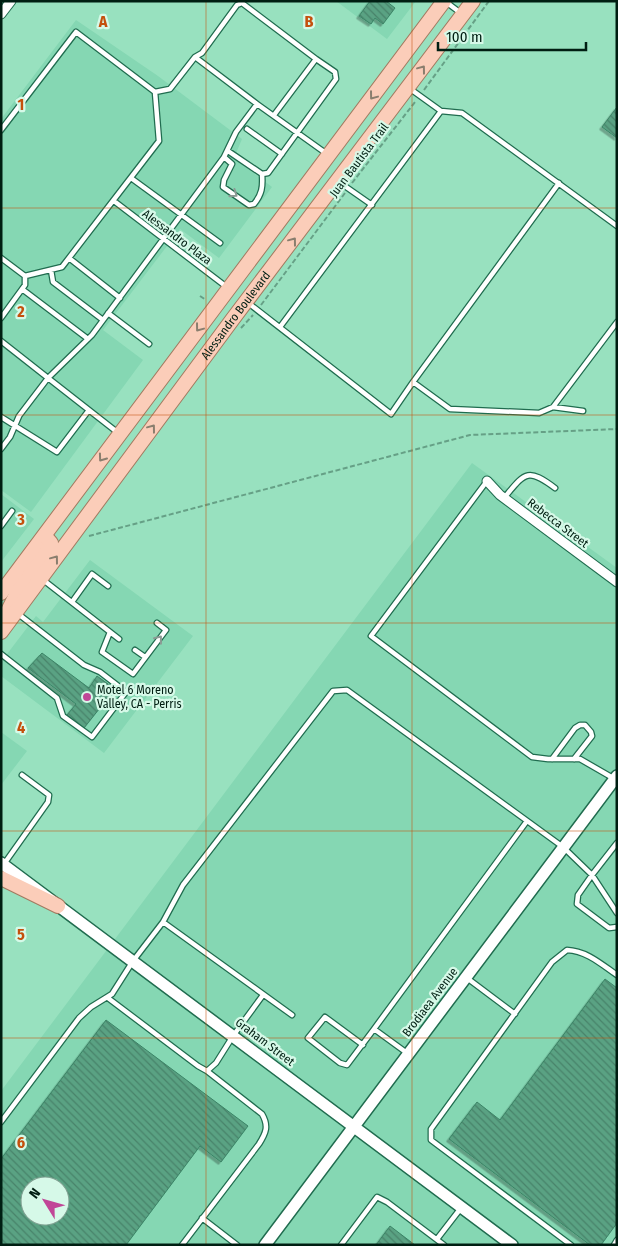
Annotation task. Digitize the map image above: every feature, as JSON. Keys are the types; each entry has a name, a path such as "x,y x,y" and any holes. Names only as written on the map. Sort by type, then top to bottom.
{"main road":[{"name":"Alessandro Boulevard","path":"1,593 444,1"},
{"name":"Alessandro Boulevard","path":"1,631 414,91 473,1"},
{"path":"229,288 252,305"},
{"path":"1,631 17,593 51,547 51,543 45,536"},
{"path":"2,868 58,906"}],"street":[{"path":"1,14 11,1"},
{"name":"Rebecca Street","path":"487,481 504,498 616,580"},
{"name":"Brodiaea Avenue","path":"265,1245 616,778"},
{"name":"Graham Street","path":"58,906 512,1245"}],"lane":[{"path":"444,1 463,15"},
{"path":"155,92 170,89 195,58 202,53 237,5 242,4 335,72 336,79 268,173 262,174 228,151"},
{"path":"1,130 76,32 155,92 159,141 62,267 25,276 1,258"},
{"path":"195,58 329,155"},
{"path":"274,116 316,58"},
{"path":"414,91 441,112 462,113 617,226"},
{"path":"1,449 16,425 19,416 48,378 88,339 164,239 224,157 236,132 257,104"},
{"path":"280,327 441,112"},
{"path":"247,129 282,154"},
{"path":"224,157 232,164 224,180 223,187 249,205 254,204 261,196 263,189 262,174"},
{"path":"131,178 220,243"},
{"path":"252,305 391,414 558,183"},
{"path":"343,185 372,206"},
{"name":"Alessandro Plaza","path":"114,201 229,288"},
{"path":"69,258 120,298"},
{"path":"51,270 53,282 103,320"},
{"path":"1,318 22,289 25,276"},
{"path":"22,289 88,339"},
{"path":"108,313 149,344"},
{"path":"554,407 617,322"},
{"path":"1,341 119,434"},
{"path":"413,382 450,409 539,413 554,407 583,411"},
{"path":"1,417 57,452 89,410"},
{"path":"504,498 520,478 530,475 538,475 555,488"},
{"path":"487,481 372,636 532,757 580,759 616,778"},
{"path":"1,526 12,511"},
{"path":"72,602 92,574 108,586"},
{"path":"40,579 120,638"},
{"path":"1,654 58,698 63,716 92,737 126,692 100,672 84,665 16,612"},
{"path":"110,632 102,652 133,674 166,630 157,623"},
{"path":"135,650 145,657"},
{"path":"1,1122 79,1018 91,1006 108,998 163,922 183,885 333,691 347,690 564,847 592,875 617,913"},
{"path":"552,759 575,728 584,725 591,732 592,736 574,759"},
{"path":"2,868 48,802 49,795 22,775"},
{"path":"363,1045 325,1017 308,1038 340,1063 347,1065 363,1045 527,821"},
{"path":"617,843 578,895 577,904 608,928 617,927"},
{"path":"163,922 292,1016"},
{"path":"572,1245 431,1140 431,1129 552,962 567,950 577,951 596,960 617,975"},
{"path":"466,977 515,1014"},
{"path":"207,1071 216,1063 263,995"},
{"path":"108,998 262,1114 267,1123 266,1133 259,1144 182,1245"},
{"path":"374,1029 408,1054"},
{"path":"341,1245 377,1197 387,1202 444,1245"},
{"path":"437,1239 462,1207"},
{"path":"202,1218 237,1245"},
{"path":"561,1245 565,1240"},
{"path":"614,1245 617,1240"}],"path":[{"name":"Juan Bautista Trail","path":"242,330 252,305 414,91 489,1"},
{"path":"89,536 470,435 617,429"}],"shaded area":[{"path":"336,1 416,1 387,39"},
{"path":"76,20 158,76 242,139 234,158 272,187 219,258 180,229 103,330 143,360 31,512 1,490 1,119"},
{"path":"472,463 617,568 617,1245 1,1245 1,1091"},
{"path":"1,494 34,519 1,562"},
{"path":"90,560 193,636 104,753 1,676 1,662 36,616 43,622"},
{"path":"1,732 27,751 1,785"}],"building":[{"path":"370,1 386,1 395,8 383,24 375,18 371,24 359,16"},
{"path":"617,107 617,138 602,127"},
{"name":"Motel 6 Moreno Valley, CA - Perris","path":"42,653 89,688 97,676 115,689 84,728 67,715 76,704 28,668"},
{"path":"605,979 617,988 617,1223 601,1245 590,1245 449,1139 477,1102 500,1120"},
{"path":"106,1020 248,1126 221,1162 200,1146 126,1245 1,1245 1,1159"},
{"path":"390,1226 415,1245 376,1245"}],"place":[{"name":"Motel 6 Moreno Valley, CA - Perris","path":"87,697"}]}
